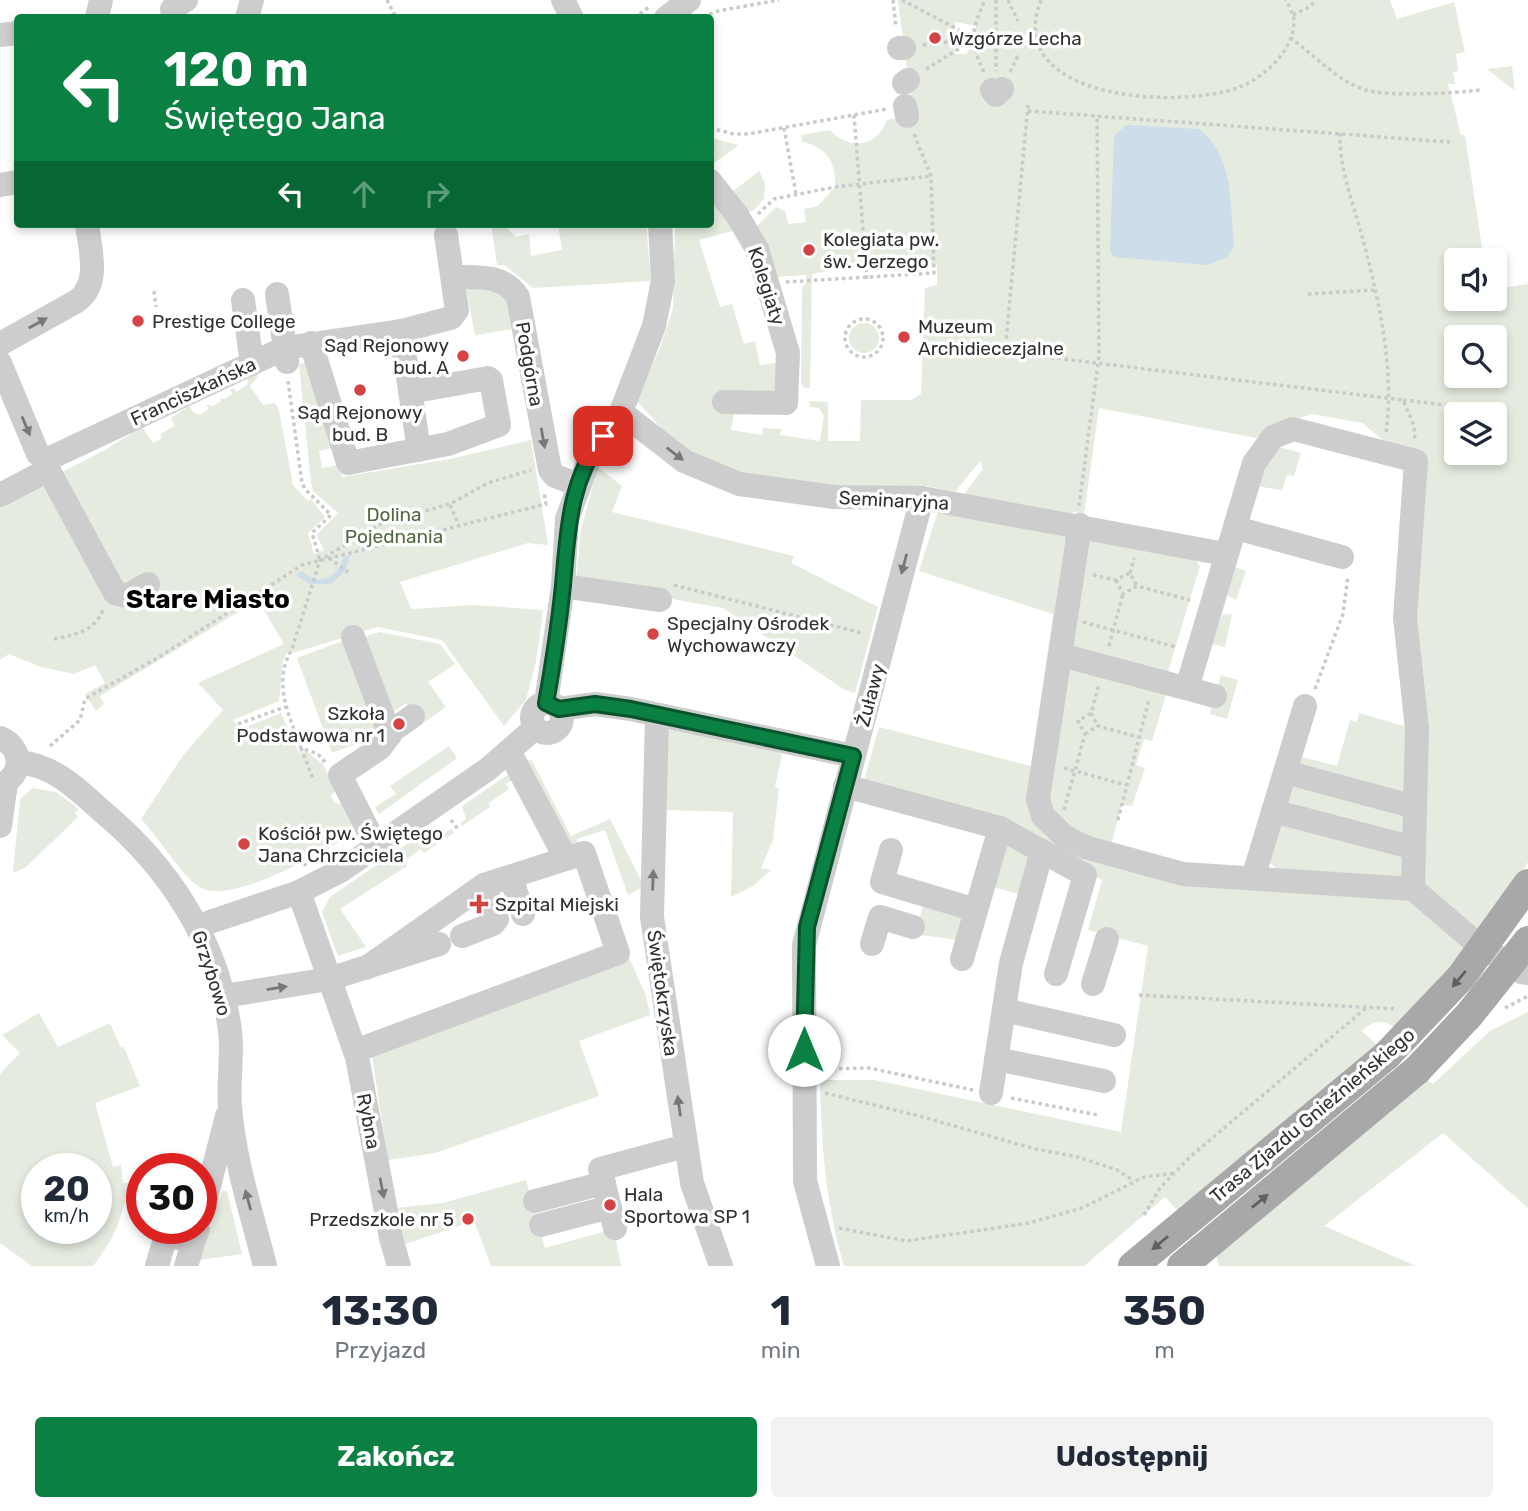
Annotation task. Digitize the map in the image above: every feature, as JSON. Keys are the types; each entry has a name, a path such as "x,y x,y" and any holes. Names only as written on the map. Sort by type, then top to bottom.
{"main road":[{"name":"Trasa Zjazdu Gnieźnieńskiego","path":"1133,1266 1387,1055 1461,977 1528,884"},
{"name":"Trasa Zjazdu Gnieźnieńskiego","path":"1182,1266 1417,1069 1469,1015 1528,941"}],"street":[{"path":"671,14 689,0"},
{"name":"Kolegiaty","path":"714,186 737,215 757,249 788,354 795,404 724,402"},
{"path":"0,344 77,301 86,293 93,274 87,228"},
{"path":"552,706 568,519 593,449 621,412 660,303 663,281 660,228"},
{"path":"446,235 453,276"},
{"name":"Franciszkańska","path":"0,495 45,464 48,459 252,363 286,360 311,343 401,331 451,318 457,310 453,276"},
{"name":"Podgórna","path":"453,276 494,279 513,290 518,297 550,470 555,476 579,485"},
{"path":"277,294 286,360"},
{"path":"243,300 252,363"},
{"path":"401,331 419,450"},
{"path":"311,343 348,463 454,442 499,425 491,380 488,378 410,392"},
{"path":"0,363 45,464 115,593 127,596 148,584"},
{"name":"Seminaryjna","path":"621,412 684,461 739,484 834,497 922,498 952,502 1225,554"},
{"path":"1187,688 1254,463 1273,437 1293,429 1416,461 1405,618 1417,729 1413,889"},
{"name":"Żuławy","path":"828,1266 805,1181 804,945 922,498"},
{"path":"1056,974 1085,875 1050,841 1038,799 1067,617 1078,525"},
{"path":"1236,528 1342,557"},
{"path":"563,586 663,592"},
{"path":"353,637 390,735"},
{"path":"1061,656 1215,696"},
{"path":"198,926 299,892 342,870 509,751 535,728 533,711 552,706 595,704 853,756"},
{"path":"1246,872 1273,811 1305,706"},
{"name":"Świętokrzyska","path":"657,715 652,917 692,1183 721,1266"},
{"path":"376,846 340,775 380,748 390,735 413,716"},
{"path":"0,736 16,749 8,776 0,826"},
{"path":"509,751 566,859"},
{"path":"1285,772 1415,807"},
{"name":"Grzybowo","path":"8,776 60,775 133,837 178,892 198,926 224,996 231,1035 230,1105 242,1175 265,1266"},
{"path":"845,786 1183,874 1246,872"},
{"path":"1273,811 1414,848"},
{"path":"962,959 1000,828"},
{"path":"991,1093 1011,962 1050,841"},
{"path":"891,850 882,882 976,910"},
{"path":"355,1051 618,953 584,853 484,886 366,968"},
{"path":"1188,860 1246,872 1413,889 1475,942 1521,972 1528,973"},
{"path":"511,877 523,914"},
{"path":"224,996 330,979 494,924 497,919 484,886"},
{"name":"Rybna","path":"299,892 355,1051 391,1238 400,1266"},
{"path":"872,944 880,917 913,927"},
{"path":"1093,984 1107,939"},
{"path":"1004,1010 1114,1035"},
{"path":"996,1059 1104,1081"},
{"path":"217,1155 230,1105"},
{"path":"609,1206 600,1169 685,1146"},
{"path":"535,1201 609,1206"},
{"path":"541,1225 609,1206"},
{"path":"157,1266 163,1244"},
{"path":"186,1266 192,1244"}],"path":[{"path":"711,14 779,0"},
{"path":"892,0 901,48 973,39"},
{"path":"714,129 734,134 784,128 854,115 906,96 960,48 959,30 902,0"},
{"path":"976,55 972,29 985,0"},
{"path":"996,0 997,92"},
{"path":"1008,0 1018,21"},
{"path":"1041,0 1033,27 1041,54 1050,64 1072,80 1122,93 1149,96 1226,92 1258,78 1285,49 1290,38 1293,15 1286,0"},
{"path":"1293,15 1311,6 1315,0"},
{"path":"1290,38 1336,73 1366,90 1450,93 1480,90"},
{"path":"776,284 802,279 867,279 933,273 930,176 906,96"},
{"path":"1028,105 1005,352 1444,405"},
{"path":"1028,111 1450,142"},
{"path":"854,115 867,279"},
{"path":"1078,525 1098,363 1097,115"},
{"path":"784,128 796,194"},
{"path":"1340,133 1339,153 1374,290 1386,350 1388,399 1384,452"},
{"path":"750,222 775,199 861,184 930,176"},
{"path":"1308,294 1374,290"},
{"path":"154,291 156,307"},
{"path":"866,312 866,320"},
{"path":"854,319 866,320 874,320 882,328 881,348 871,356 852,356 846,346 847,326 854,319"},
{"path":"286,360 290,411 304,489 331,515 312,533 320,560 292,649 286,660 282,698 314,781"},
{"path":"1403,400 1413,426 1416,461"},
{"path":"320,560 382,523 450,504 488,484 540,468"},
{"path":"450,504 459,526"},
{"path":"50,746 80,720 85,699 159,657 302,565 546,504"},
{"path":"1305,706 1314,692 1343,614 1349,562 1342,557"},
{"path":"329,558 347,572"},
{"path":"1114,630 1123,594 1116,580 1130,573 1137,586"},
{"path":"1123,594 1137,586 1190,600"},
{"path":"54,639 84,631 97,622 112,588"},
{"path":"663,592 862,634"},
{"path":"1067,617 1176,647"},
{"path":"1085,734 1078,721 1091,713 1104,667"},
{"path":"1118,820 1154,680"},
{"path":"238,724 285,706"},
{"path":"1091,713 1098,726 1138,737"},
{"path":"1050,841 1085,734 1098,726"},
{"path":"301,748 318,754 325,762"},
{"path":"1075,771 1126,785"},
{"path":"298,851 306,866"},
{"path":"276,860 284,856"},
{"path":"1139,995 1405,1009"},
{"path":"1144,1215 1160,1188 1175,1172 1366,1008"},
{"path":"814,1069 869,1068 1098,1115"},
{"path":"820,1093 923,1117 1035,1149 1078,1157 1094,1165 1117,1170 1134,1181"},
{"path":"830,1227 907,1241 1029,1223 1082,1208 1134,1181 1175,1172"}],"green space":[{"path":"898,0 1390,0 1397,19 1454,2 1465,52 1456,54 1458,71 1453,72 1455,84 1448,84 1461,135 1465,135 1482,248 1444,248 1444,311 1507,311 1507,287 1528,284 1528,862 1483,932 1397,1029 1379,1022 1362,1031 1379,1047 1179,1212 1165,1197 1084,1266 844,1266 833,1220 823,1151 820,1080 875,1080 1121,1132 1148,946 1088,930 1102,880 1012,833 863,784 879,727 1031,766 1053,614 919,571 937,514 951,509 1191,553 1200,566 1168,672 1166,695 1152,741 1144,739 1136,765 1145,768 1132,806 1122,805 1107,860 1408,894 1411,616 1422,455 1394,449 1362,423 1312,414 1284,423 1256,438 1099,408 1084,514 1074,512 1067,518 960,499 983,469 980,461 955,492 927,486 849,489 755,481 680,449 636,400 660,348 673,309 675,228 714,228 714,198 736,230 699,240 720,307 732,304 744,344 755,341 760,365 776,363 779,395 734,412 731,430 762,435 763,428 781,429 780,435 820,441 824,416 819,408 810,407 809,401 828,402 828,441 860,441 861,400 911,400 921,394 925,288 937,285 937,265 876,269 863,266 812,274 810,388 804,388 801,383 802,287 806,283 806,275 777,277 755,228 776,207 785,211 788,224 806,222 804,209 818,206 835,187 832,163 818,147 802,142 801,135 830,130 846,141 862,143 870,141 883,129 887,120 913,115","holes":["955,22 976,26 976,49 968,50 967,54 955,54"]},
{"path":"1512,66 1515,91 1487,69"},
{"path":"714,139 739,145 714,163"},
{"path":"714,169 732,192 759,171 765,183 764,199 753,211 744,212"},
{"path":"492,228 507,228 516,237 529,234 531,256 562,250 559,228 646,228 651,281 533,288 504,265 497,265"},
{"path":"466,288 490,290 506,298 513,329 475,335"},
{"path":"864,323 870,324 878,332 878,344 870,352 864,353 858,352 850,344 849,338 850,332 858,324"},
{"name":"Dolina Pojednania","path":"311,362 337,447 319,451 322,468 340,465 342,477 450,459 531,440 548,545 528,543 400,582 411,609 474,605 543,610 536,662 526,700 504,726 442,640 378,627 293,653 289,650 283,660 279,701 233,720 241,729 281,713 299,753 306,751 323,764 335,791 331,796 335,803 341,804 355,832 279,873 235,889 216,891 201,888 194,883 141,819 184,754 223,710 198,683 284,644 258,600 100,696 104,704 96,711 85,694 105,683 95,665 74,674 41,667 9,654 0,660 0,504 105,450 142,427 153,443 162,438 160,434 175,426 171,418 189,406 194,413 200,415 209,409 207,405 213,406 221,401 219,398 225,399 232,394 230,390 234,388 236,392 247,385 248,378 256,372 258,376 250,386 263,405 275,403 279,410 293,485 308,501 311,499 325,517 308,533 314,554 324,550 316,535 338,513 313,491 311,482 299,364"},
{"path":"1276,446 1301,453 1294,476 1287,475 1282,490 1255,486"},
{"path":"598,467 622,486 612,512 794,556 791,563 878,607 855,693 845,690 723,608 576,582 581,529"},
{"path":"1231,566 1246,571 1236,600 1225,594"},
{"path":"1232,614 1225,647 1212,644 1222,615"},
{"path":"379,632 440,644 455,664 428,682 446,707 422,724 406,703 391,713 354,640"},
{"path":"348,639 383,734 332,753 297,658"},
{"path":"1221,675 1238,680 1227,719 1210,714"},
{"path":"1359,713 1407,727 1409,883 1276,869 1269,861 1302,757 1337,766 1350,720 1357,722"},
{"path":"676,726 774,746 782,755 775,787 779,788 773,840 761,868 771,870 753,886 731,897 733,812 667,810 667,732"},
{"path":"449,746 457,758 379,814 375,807 396,794 390,786"},
{"path":"531,759 571,836 610,819 644,886 628,895 605,830 577,839 580,852 566,857 523,774 506,784 509,789 489,803 490,807 462,826 460,823 466,819 462,806"},
{"path":"33,788 56,792 79,809 75,813 78,817 26,867 13,873 20,799"},
{"path":"433,826 438,837 451,829 454,833 424,853 421,849 404,861 407,866 340,909 366,947 338,956 322,912 330,897"},
{"path":"1000,828 1042,851 1029,897 983,884"},
{"path":"924,904 965,914 958,940 914,934"},
{"path":"628,955 646,996 650,1015 579,1041 599,1096 435,1153 388,1160 371,1050"},
{"path":"1528,1012 1528,1208 1443,1133 1324,1226 1416,1266 1219,1266 1216,1254 1383,1118 1425,1079 1433,1084 1490,1031"},
{"path":"39,1013 58,1047 110,1023 121,1048 124,1047 140,1086 95,1103 109,1153 21,1153 21,1244 108,1244 93,1266 32,1266 0,1243 0,1074 20,1053 2,1035"},
{"path":"112,1163 113,1167 121,1165 123,1183 126,1183 124,1207 112,1236"},
{"name":"Przedszkole nr 5","path":"526,1180 545,1248 614,1229 621,1266 491,1266 474,1221 405,1244 396,1208 443,1203"},
{"path":"222,1191 227,1191 242,1254 200,1260 205,1244 217,1244 217,1207"}],"water":[{"path":"1126,125 1199,129 1211,140 1225,168 1231,199 1234,247 1227,257 1207,265 1114,257 1110,251 1114,136"},
{"path":"350,555 345,571 331,584 309,584 296,575 302,571 315,579 327,578 337,570 343,557"}],"place":[{"name":"Wzgórze Lecha","path":"935,38"},
{"name":"Kolegiata pw. św. Jerzego","path":"809,250"},
{"name":"Prestige College","path":"138,321"},
{"name":"Muzeum Archidiecezjalne","path":"904,337"},
{"name":"Sąd Rejonowy bud. A","path":"463,356"},
{"name":"Sąd Rejonowy bud. B","path":"360,390"},
{"name":"Specjalny Ośrodek Wychowawczy","path":"653,634"},
{"name":"Szkoła Podstawowa nr 1","path":"399,724"},
{"name":"Kościół pw. Świętego Jana Chrzciciela","path":"244,844"},
{"name":"Szpital Miejski","path":"479,904"},
{"name":"Hala Sportowa SP 1","path":"610,1205"},
{"name":"Przedszkole nr 5","path":"468,1219"}],"district":[{"name":"Stare Miasto","path":"208,599"}],"route":[{"path":"603,436 593,449 568,519 563,586 546,703 559,709 595,704 631,709 853,756 804,945 804,1050"}]}
